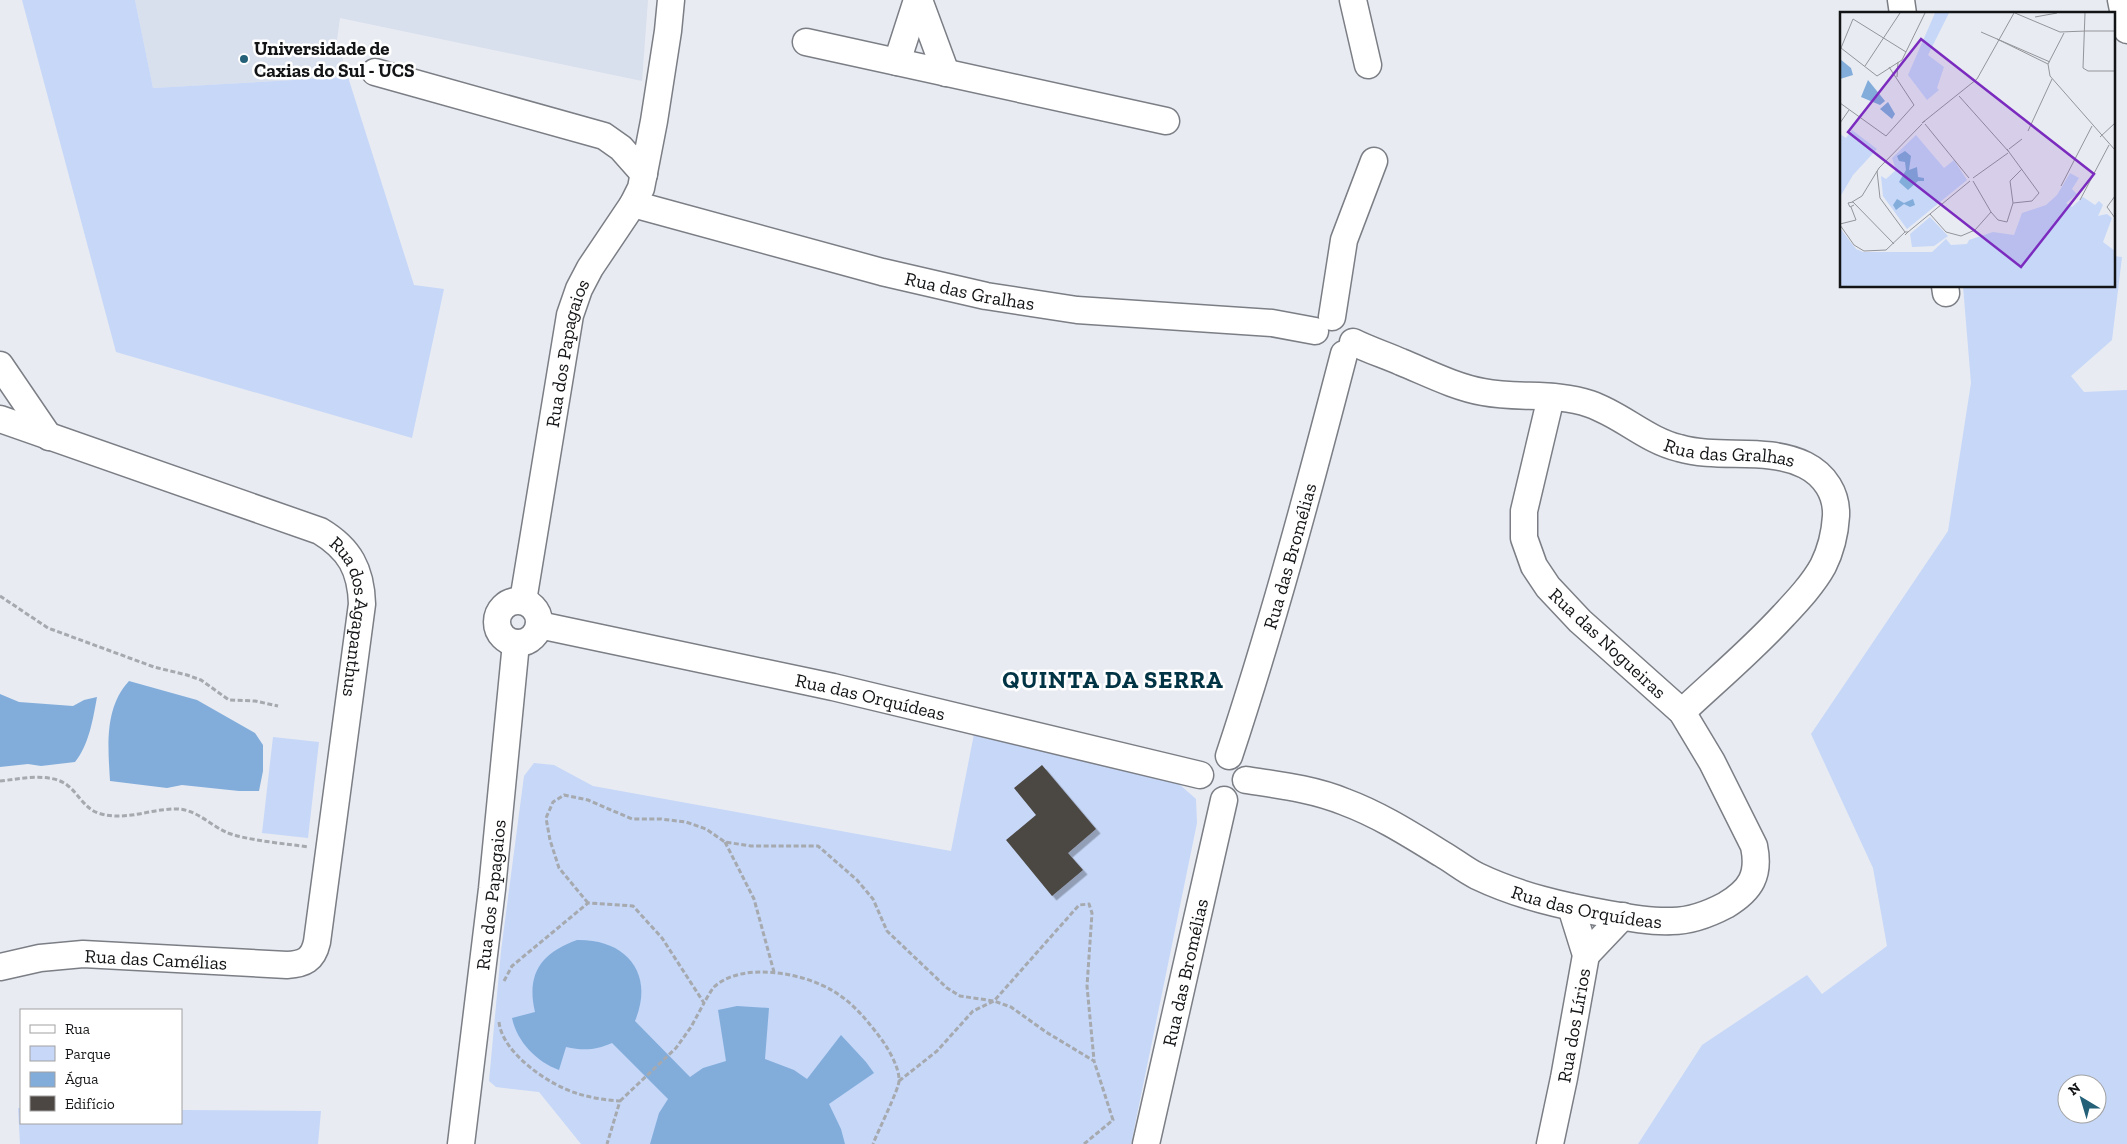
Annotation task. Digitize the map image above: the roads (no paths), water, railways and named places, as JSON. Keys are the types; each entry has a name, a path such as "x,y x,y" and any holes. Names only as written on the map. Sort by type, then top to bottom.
{"street":[{"name":"Rua dos Papagaios","path":"523,601 570,315 579,289 590,268 633,204 641,188 654,121 671,0"},
{"path":"897,62 918,0"},
{"path":"918,0 946,73"},
{"path":"1353,0 1368,64"},
{"path":"2121,0 2127,30"},
{"path":"806,42 1166,121"},
{"path":"374,72 604,136 621,148 644,174"},
{"path":"1323,324 1344,240 1374,161"},
{"name":"Rua das Gralhas","path":"633,204 882,272 986,296 1077,310 1272,323 1323,324 1316,346 1328,356 1349,348 1476,391 1551,396 1591,404 1660,442 1681,449 1714,453 1766,455 1799,462 1817,472 1835,497 1836,524 1832,544 1824,565 1812,582 1762,638 1682,712"},
{"name":"Rua das Bromélias","path":"1229,756 1300,526 1349,348"},
{"path":"0,365 49,437"},
{"name":"Rua das Nogueiras","path":"1551,396 1524,512 1524,538 1534,566 1548,587 1580,622 1682,712"},
{"name":"Rua dos Agapanthus","path":"0,419 320,532 338,543 345,550 358,575 362,604 317,942 311,957"},
{"path":"523,601 530,604 536,610 539,625 531,638 524,642 516,643 509,642 502,637 496,623 502,608 508,603 523,601"},
{"name":"Rua das Orquídeas","path":"539,625 833,687 1200,775"},
{"name":"Rua dos Papagaios","path":"461,1144 492,889 516,643"},
{"name":"Rua das Orquídeas","path":"1246,780 1298,788 1344,801 1385,820 1476,875 1502,887 1571,907 1623,916 1673,921 1702,916 1740,896 1750,886 1756,872 1756,858 1750,838 1712,762 1682,712"},
{"path":"1222,754 1229,756 1236,759 1242,765 1246,780 1238,794 1224,800 1216,799 1204,790 1200,775 1207,761 1214,756 1222,754"},
{"name":"Rua das Bromélias","path":"1146,1144 1224,800"},
{"name":"Rua dos Lírios","path":"1550,1144 1586,954 1571,907"},
{"path":"1586,954 1623,916"},
{"name":"Rua das Camélias","path":"0,967 40,958 83,954 287,965 302,964 311,957"}],"water":[{"path":"129,681 197,700 255,733 263,745 263,771 259,791 239,791 182,785 167,788 110,781 109,728 111,716 115,703"},
{"path":"0,694 19,702 73,706 84,700 97,697 87,740 75,762 41,766 28,764 0,767"},
{"path":"577,940 594,941 610,945 632,962 638,974 641,988 640,1004 635,1021 690,1077 703,1068 726,1061 718,1010 737,1006 769,1008 765,1059 794,1070 807,1079 841,1035 874,1073 829,1104 841,1129 845,1144 650,1144 659,1113 668,1099 612,1043 590,1049 566,1047 559,1070 543,1062 529,1050 518,1035 515,1027 512,1018 535,1012 533,987 539,967 554,951"}],"place":[{"name":"Universidade de Caxias do Sul - UCS","path":"244,59"}],"district":[{"name":"QUINTA DA SERRA","path":"1113,680"}]}
